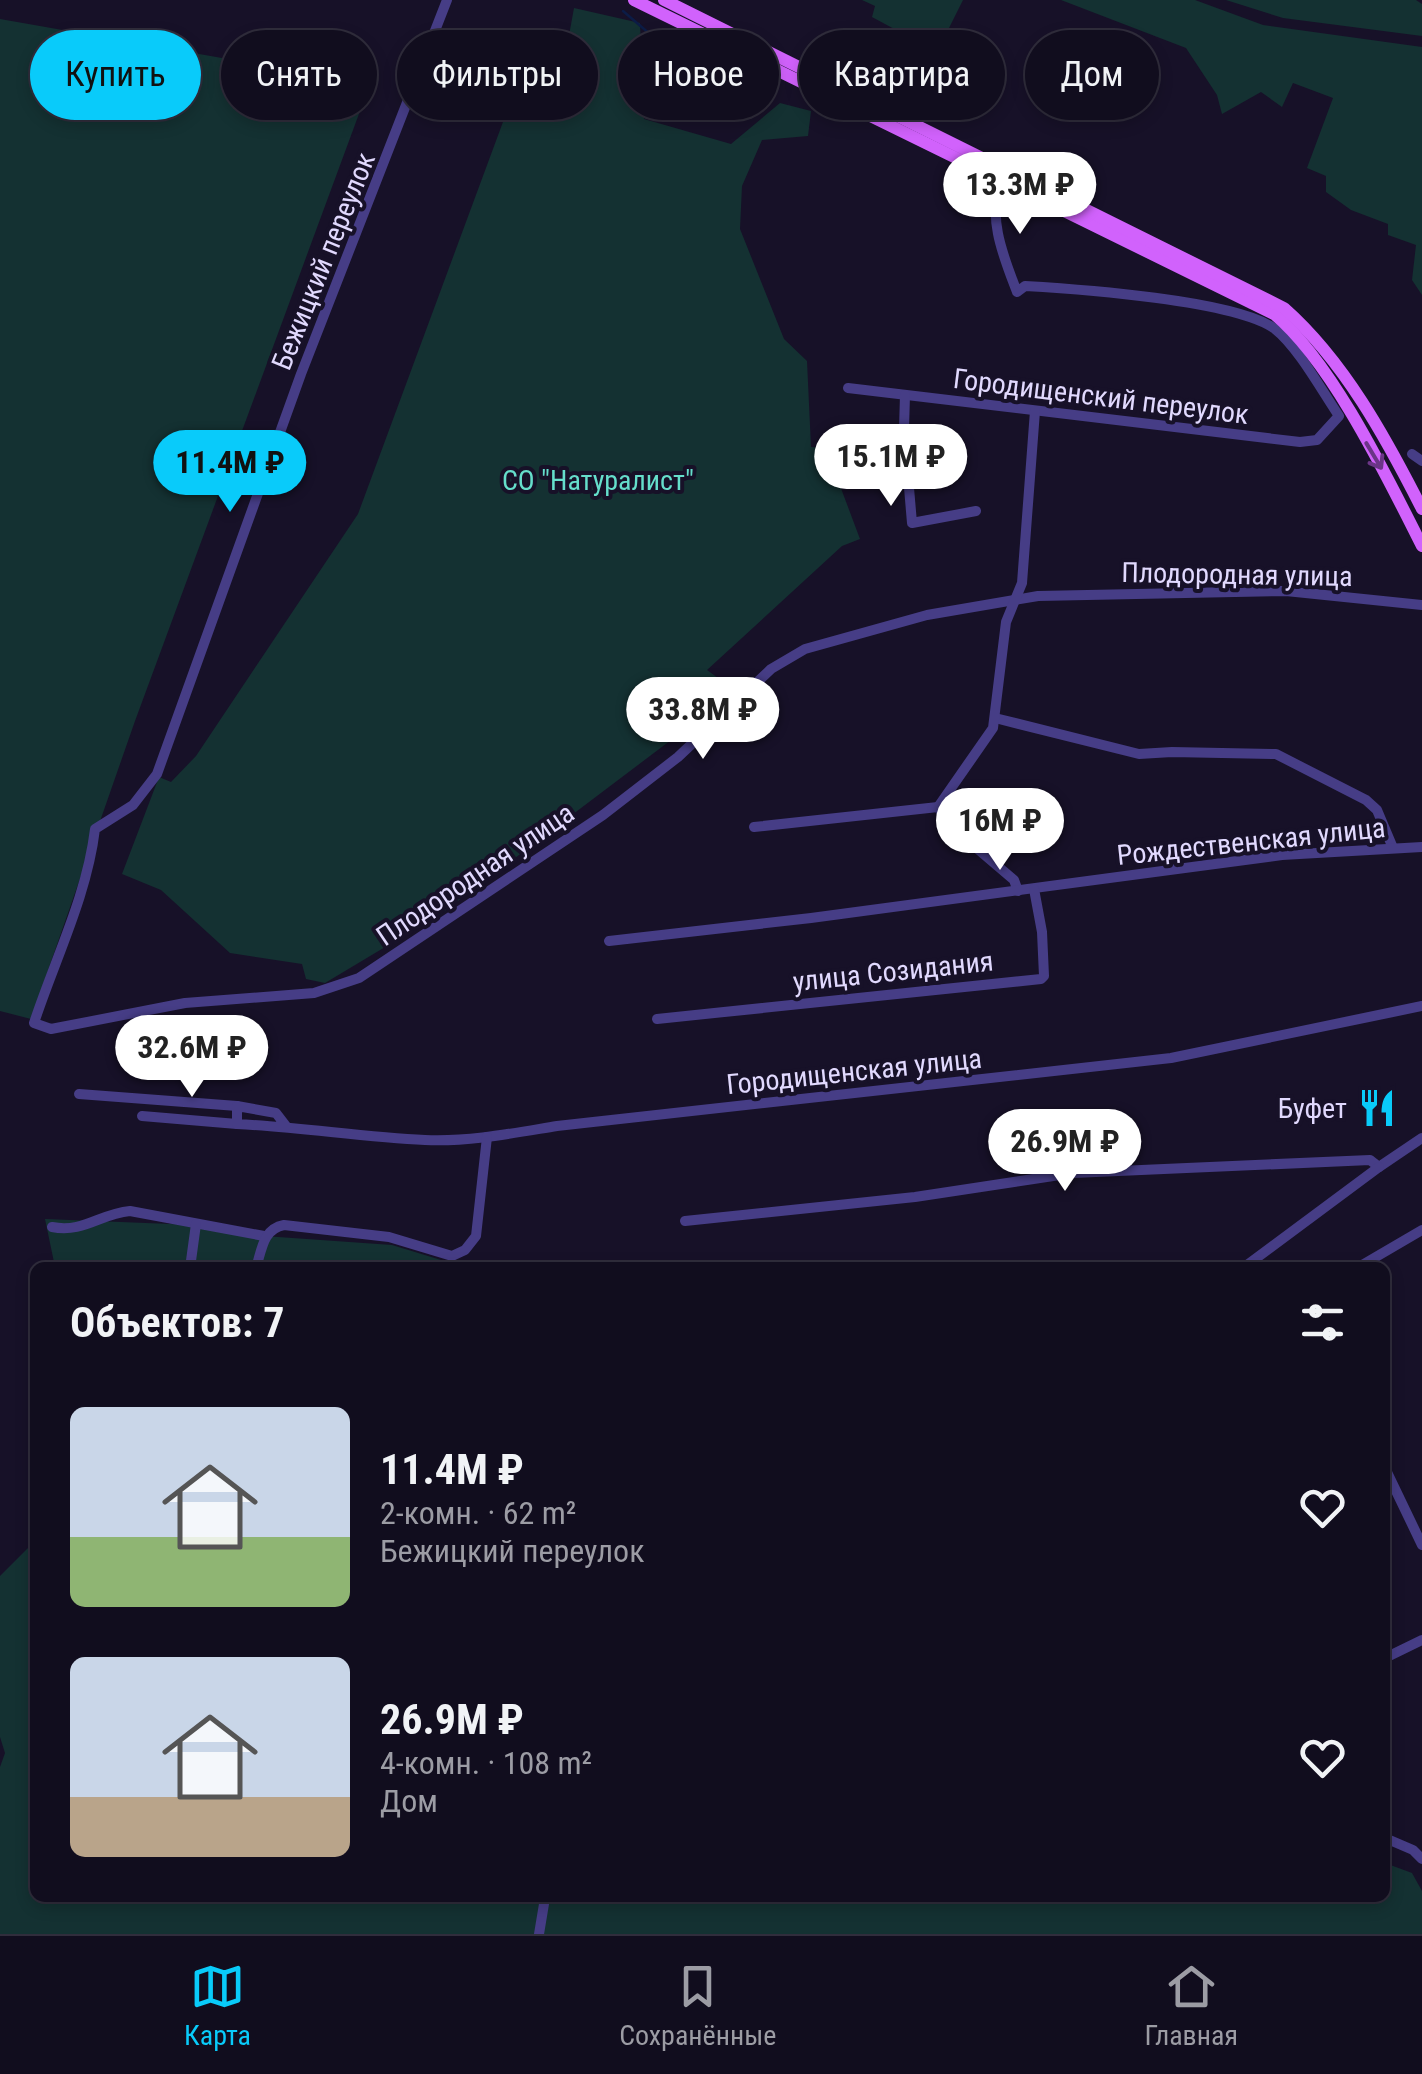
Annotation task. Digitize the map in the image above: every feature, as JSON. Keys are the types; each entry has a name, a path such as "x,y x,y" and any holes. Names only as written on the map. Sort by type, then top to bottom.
{"main road":[{"path":"634,0 1279,318 1326,375 1384,472 1422,546"},
{"path":"664,0 1284,308 1313,336 1352,389 1422,510"}],"street":[{"name":"Бежицкий переулок","path":"34,1023 46,982 73,921 90,863 95,828 134,805 157,774 301,374 447,0"},
{"name":"Городищенский переулок","path":"848,388 1300,442 1317,440 1339,416 1271,326 1216,308 1172,301 1025,286 1017,292 1004,259 994,205 1002,181"},
{"path":"904,395 912,523 976,511"},
{"path":"754,827 938,808 976,756 993,728 1006,622 1024,571 1035,411"},
{"name":"Плодородная улица","path":"34,1023 51,1029 185,1003 314,993 359,978 603,816 678,757 785,658 820,645 927,614 1016,598 1286,591 1422,605"},
{"path":"995,718 1139,754 1276,754 1366,800 1378,810 1393,848"},
{"path":"938,808 953,828 1014,880 1018,891"},
{"name":"Рождественская улица","path":"610,941 1298,853 1422,847"},
{"name":"улица Созидания","path":"658,1020 1041,979 1044,958 1034,889"},
{"name":"Городищенская улица","path":"142,1116 428,1140 487,1137 1170,1058 1422,1006"},
{"name":"Городищенская улица","path":"79,1094 237,1106 276,1113 286,1126"},
{"path":"237,1106 237,1124"},
{"path":"261,1262 264,1236 284,1224 374,1234 441,1254 465,1250 476,1236 487,1137"},
{"path":"1251,1262 1422,1138"},
{"path":"686,1221 914,1197 1072,1173 1370,1160 1379,1167"},
{"path":"52,1227 76,1229 108,1215 130,1211 264,1236"},
{"path":"191,1262 196,1224"},
{"path":"1367,1262 1422,1230"},
{"path":"1390,1478 1422,1545"},
{"path":"1390,1656 1422,1640"},
{"path":"1390,1840 1414,1850 1422,1858"},
{"path":"538,1934 544,1902"}],"green space":[{"path":"862,0 963,0 948,30 896,30 872,17 875,6"},
{"path":"1061,0 1195,0 1263,25 1422,47 1422,295 1412,280 1416,245 1388,235 1388,224 1351,210 1326,192 1326,176 1307,168 1333,98 1293,83 1282,107 1261,92 1222,114 1217,95 1186,48 1159,38 1159,30 1139,30"},
{"path":"1226,0 1416,0 1422,4 1422,36 1283,18"},
{"name":"СО \"Натуралист\"","path":"574,8 640,23 640,30 618,30 618,120 647,120 731,144 760,120 779,120 780,103 799,108 799,120 810,120 808,136 762,140 742,186 740,229 784,339 807,361 811,447 835,449 839,483 860,539 842,546 707,670 736,691 442,913 325,983 306,979 302,964 230,953 161,890 122,874 159,777 171,782 196,756 358,514 504,120 598,120 598,30 570,30"},
{"path":"0,19 63,30 30,30 30,120 201,120 201,54 221,58 221,120 357,120 135,721 31,1019 0,1011"},
{"path":"45,1219 196,1225 264,1236 392,1245 448,1262 54,1262"},
{"path":"30,1546 30,1902 1390,1902 1390,1865 1412,1873 1422,1891 1422,1934 0,1934 0,1767 5,1753 0,1737 0,1576"}],"waterway":[{"path":"623,11 645,30"}],"place":[{"name":"Буфет","path":"1377,1108"}]}
